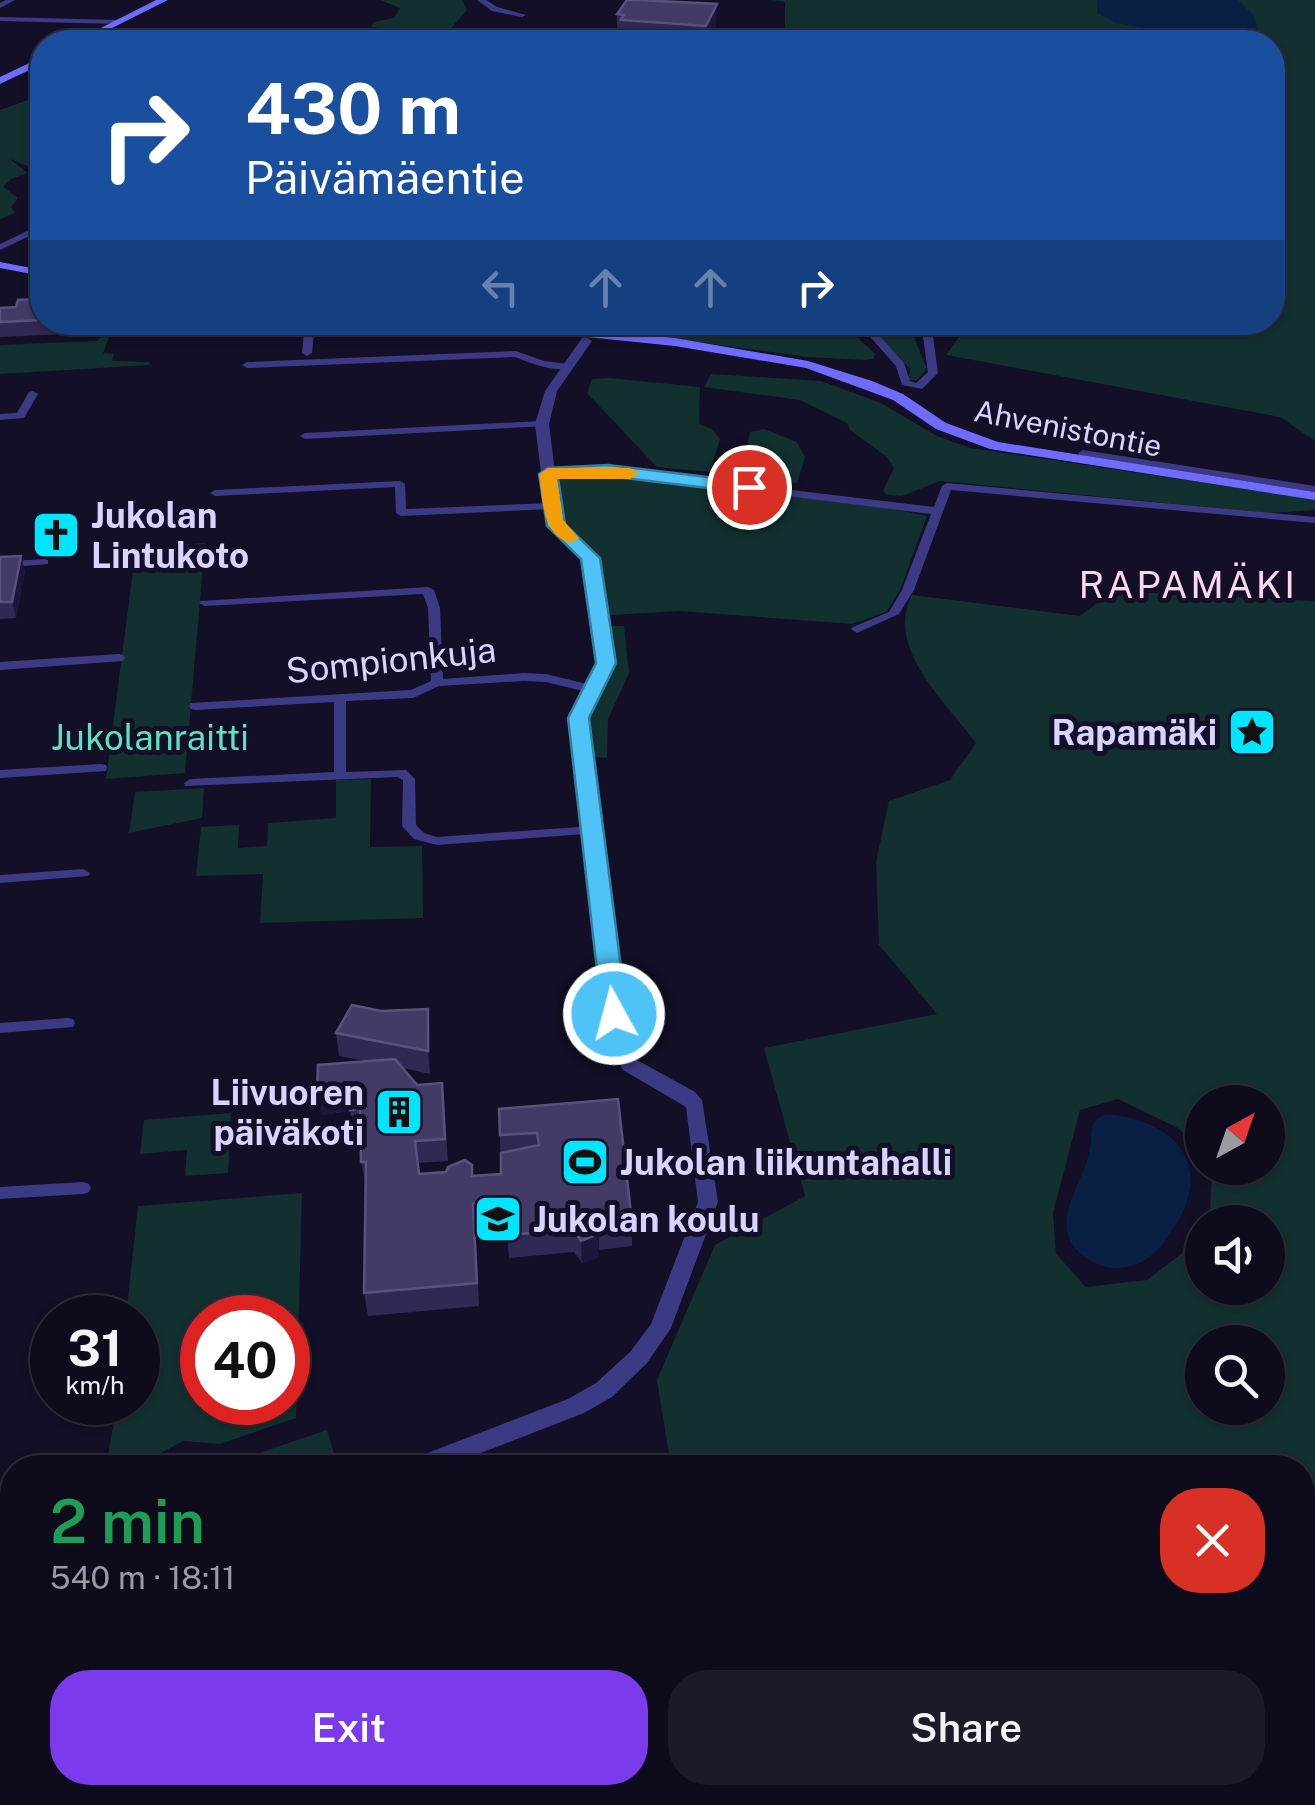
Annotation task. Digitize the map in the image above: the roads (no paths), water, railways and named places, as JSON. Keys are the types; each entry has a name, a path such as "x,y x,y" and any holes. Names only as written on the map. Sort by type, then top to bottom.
{"main road":[{"path":"103,30 163,0"},
{"path":"0,81 30,66"},
{"path":"0,265 30,271"},
{"path":"0,275 30,280"},
{"name":"Ahvenistontie","path":"588,335 767,358 857,379 898,397 941,426 995,446 1315,492"}],"street":[{"path":"0,6 11,0"},
{"path":"481,0 495,9 522,15"},
{"path":"0,19 119,22"},
{"path":"0,247 30,233"},
{"path":"307,353 309,335"},
{"path":"449,1455 557,1414 604,1390 639,1357 660,1328 708,1202 694,1105 688,1097 630,1065 618,1048 579,718 606,663 590,558 556,526 542,424 546,402 568,367 580,335"},
{"path":"874,335 901,365 906,383 915,387 925,384 934,373 928,335"},
{"path":"247,366 516,354 542,364 568,367"},
{"path":"0,416 20,416 33,394"},
{"path":"305,436 542,424"},
{"path":"1083,454 1315,492"},
{"path":"548,474 608,471 936,511"},
{"path":"215,493 400,484 401,513 552,506"},
{"path":"858,629 893,614 908,590 947,486 1315,520"},
{"path":"0,565 44,562"},
{"path":"206,602 428,590 434,608 437,683"},
{"path":"0,666 119,658"},
{"name":"Sompionkuja","path":"195,706 414,694 437,683 535,678 591,690"},
{"path":"340,699 340,774"},
{"path":"0,774 100,768"},
{"path":"190,783 401,773 409,779 409,826 419,836 438,840 593,830"},
{"path":"0,879 83,873"},
{"path":"0,1028 68,1023"},
{"path":"0,1194 82,1188"}],"water":[{"path":"1097,0 1238,0 1255,17 1257,30 1154,30 1116,23 1097,13"},
{"path":"1104,1114 1131,1118 1154,1127 1172,1138 1185,1157 1185,1185 1189,1185 1189,1192 1182,1214 1157,1250 1132,1266 1106,1267 1089,1260 1072,1243 1067,1231 1070,1206 1098,1118"}],"place":[{"name":"Jukolan Lintukoto","path":"56,535"},
{"name":"Rapamäki","path":"1252,732"},
{"name":"Liivuoren päiväkoti","path":"399,1112"},
{"name":"Jukolan liikuntahalli","path":"585,1162"},
{"name":"Jukolan koulu","path":"498,1219"}],"district":[{"name":"RAPAMÄKI","path":"1188,584"}],"park label":[{"name":"Jukolanraitti","path":"150,737"}]}
